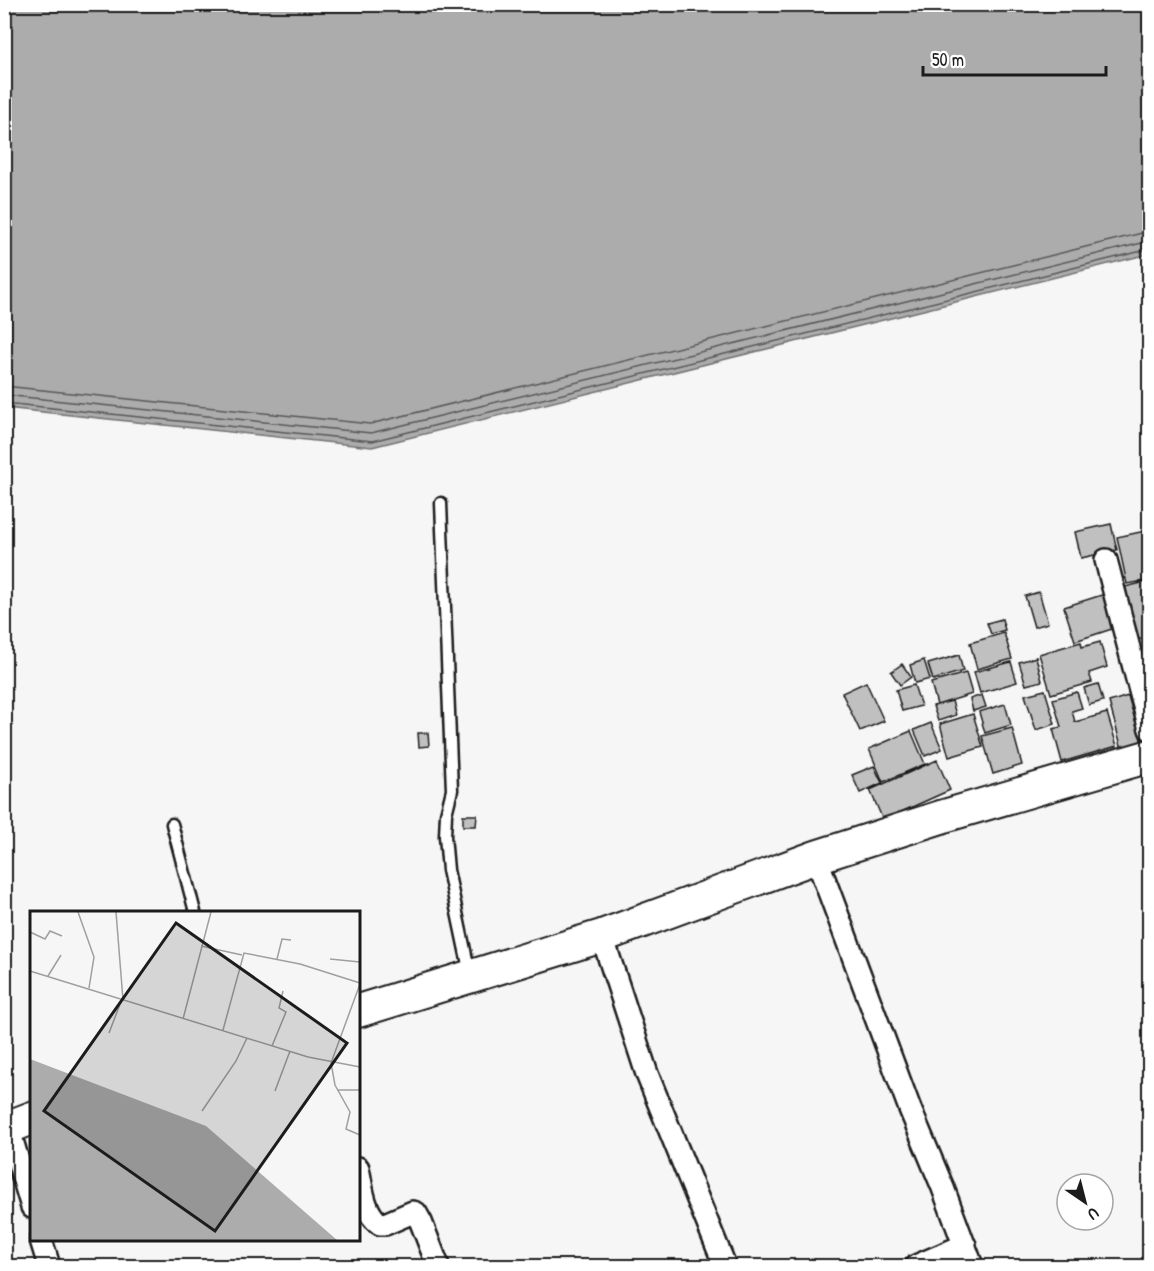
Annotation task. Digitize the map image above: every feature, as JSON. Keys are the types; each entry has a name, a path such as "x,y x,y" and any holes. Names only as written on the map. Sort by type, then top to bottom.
{"main road":[{"path":"360,1010 602,936 816,857 1149,751"}],"street":[{"path":"1106,560 1149,751"},
{"path":"816,857 972,1266"},
{"path":"602,936 647,1074 725,1266"},
{"path":"12,1124 30,1199"},
{"path":"360,1176 372,1217 380,1224 413,1212 416,1213 438,1266"},
{"path":"42,1241 49,1266"},
{"path":"916,1266 965,1245"}],"lane":[{"path":"441,503 452,790 446,814 445,836 448,870 470,976"},
{"path":"172,824 195,911"}],"water":[{"path":"5,4 1149,5 1149,254 372,447 5,408"}],"building":[{"path":"1111,524 1117,550 1081,558 1075,532"},
{"path":"1150,530 1150,580 1127,584 1117,537"},
{"path":"1150,581 1150,637 1137,640 1125,587"},
{"path":"1039,592 1048,623 1034,627 1025,596"},
{"path":"1105,594 1115,628 1075,641 1064,607"},
{"path":"1002,619 1005,630 991,634 987,623"},
{"path":"1004,633 1012,659 977,669 970,643"},
{"path":"1081,642 1082,647 1100,642 1107,667 1089,673 1092,682 1051,694 1039,654"},
{"path":"1150,647 1150,678 1142,649"},
{"path":"959,655 963,671 933,680 928,664"},
{"path":"1036,657 1042,681 1026,685 1019,662"},
{"path":"924,660 930,679 915,683 910,665"},
{"path":"1011,662 1017,682 980,693 974,672"},
{"path":"902,664 911,677 900,685 891,672"},
{"path":"966,673 972,694 937,705 931,683"},
{"path":"866,682 884,721 860,731 842,693"},
{"path":"1098,684 1103,701 1089,705 1084,688"},
{"path":"914,685 921,706 902,711 896,690"},
{"path":"1045,690 1055,724 1036,730 1025,695"},
{"path":"1077,692 1082,708 1072,711 1075,722 1107,713 1117,746 1062,762 1053,729 1061,727 1053,699"},
{"path":"982,695 986,707 973,711 970,699"},
{"path":"1128,696 1142,743 1122,749 1109,702"},
{"path":"952,701 956,715 938,721 933,706"},
{"path":"1005,704 1011,725 985,733 979,712"},
{"path":"973,714 983,747 949,757 940,724"},
{"path":"931,723 942,749 925,756 914,730"},
{"path":"1012,728 1022,765 993,774 982,736"},
{"path":"911,731 925,764 883,782 869,749"},
{"path":"418,733 428,733 429,746 419,747"},
{"path":"937,760 950,790 883,820 870,790"},
{"path":"874,766 882,783 860,793 852,775"},
{"path":"463,815 477,815 476,826 463,826"}]}
